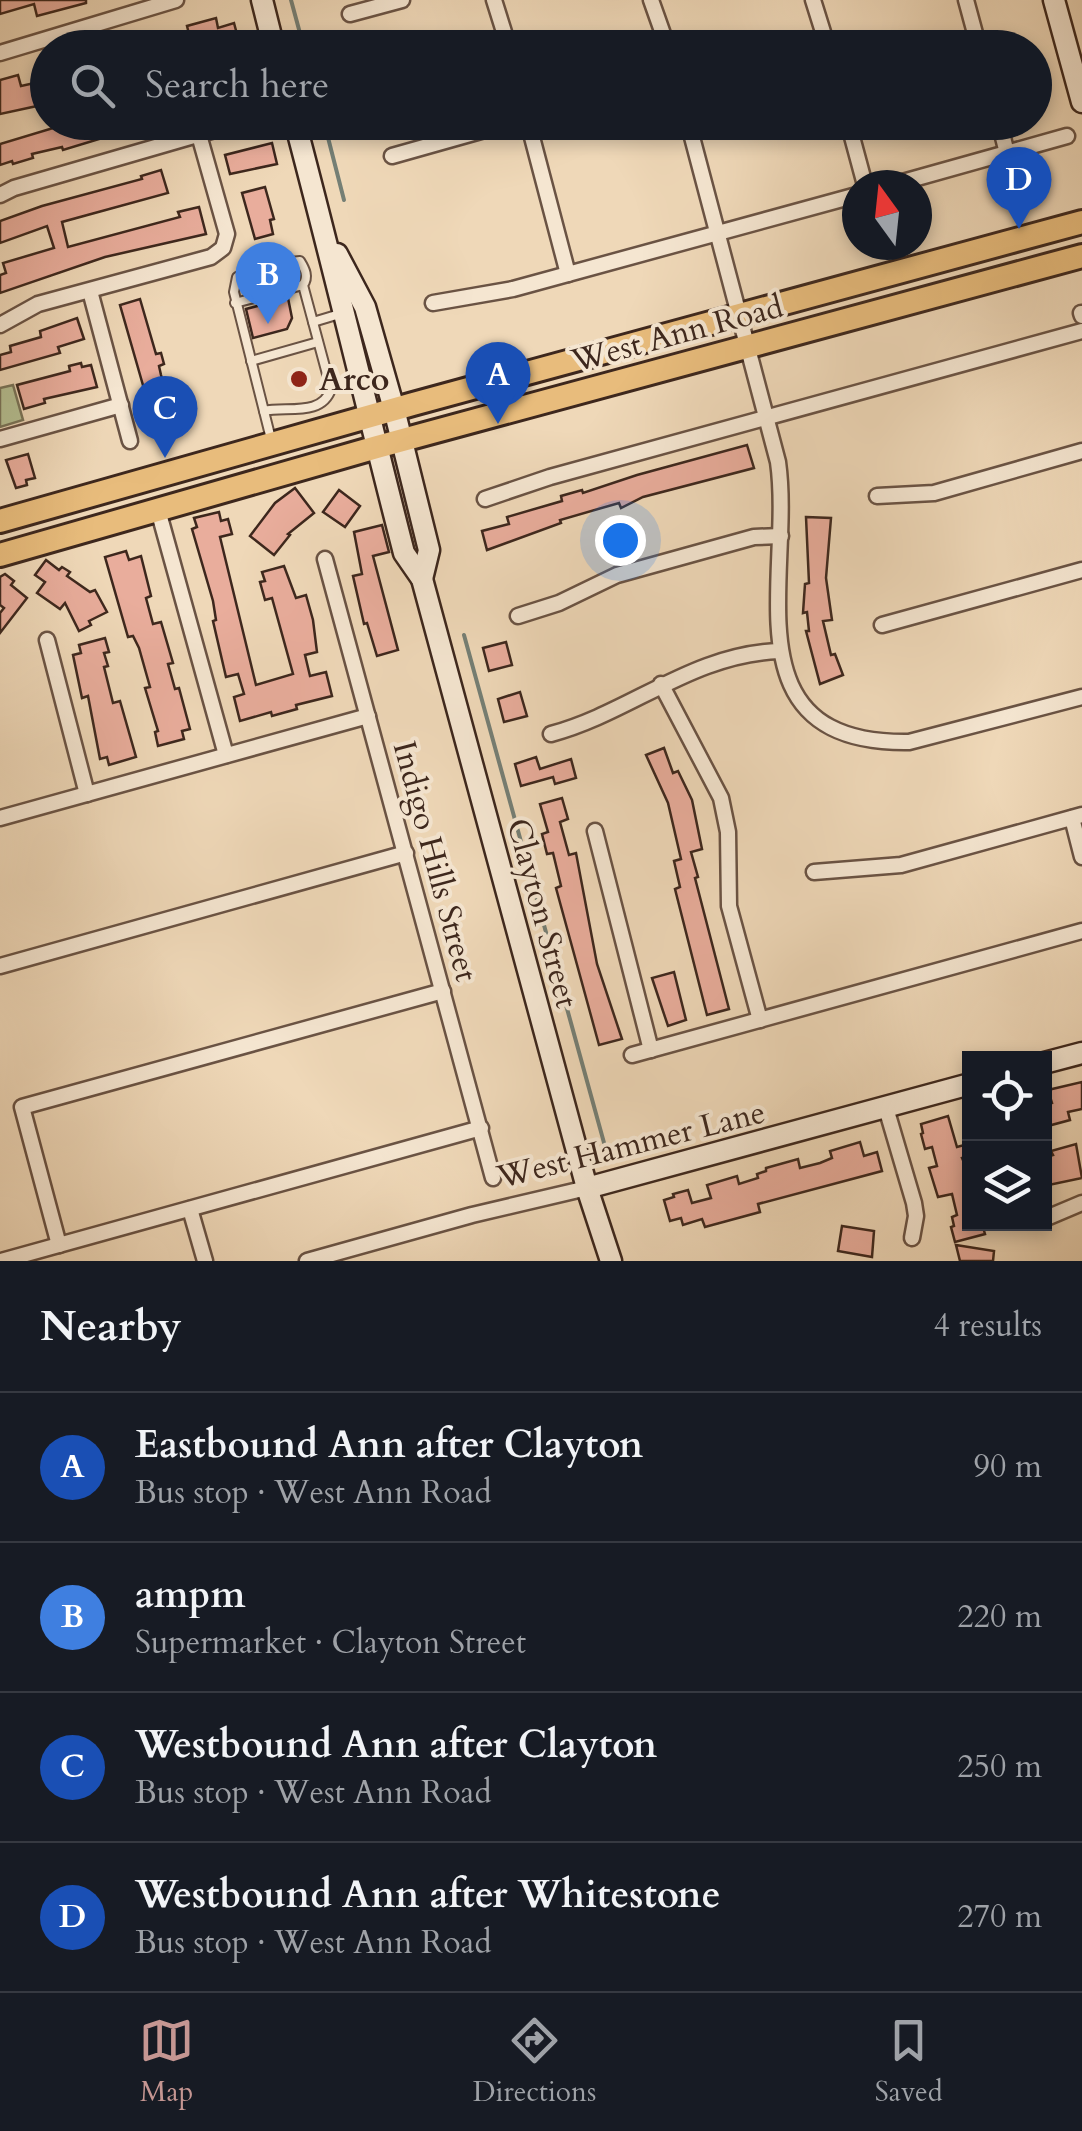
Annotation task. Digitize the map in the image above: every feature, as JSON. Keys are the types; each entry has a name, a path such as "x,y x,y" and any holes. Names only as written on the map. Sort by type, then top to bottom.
{"main road":[{"name":"West Ann Road","path":"11,518 394,409 1082,222"},
{"name":"West Ann Road","path":"0,555 377,447 1082,256"},
{"path":"158,510 158,502 165,496 246,468 272,443"},
{"path":"0,533 11,518"}],"street":[{"path":"262,0 270,30"},
{"path":"350,14 383,2 402,0"},
{"path":"494,0 503,30"},
{"path":"651,0 662,30"},
{"path":"813,0 822,30"},
{"path":"966,0 974,30"},
{"path":"1054,0 1082,102"},
{"path":"76,30 172,1"},
{"path":"0,53 30,44"},
{"path":"932,174 1068,136"},
{"path":"0,195 182,140"},
{"path":"0,325 38,304 211,257 223,248 227,234 200,140"},
{"name":"Clayton Street","path":"299,140 404,553 422,579 587,1188 612,1261"},
{"path":"392,156 449,140"},
{"path":"533,140 568,274"},
{"path":"693,140 767,417 781,484 777,634 779,651 798,696 824,722 860,739 909,742 1082,697"},
{"path":"853,140 862,170"},
{"path":"1004,140 1007,153"},
{"path":"433,304 513,289 842,199"},
{"name":"Clayton Street","path":"325,230 365,307 394,409 429,550 422,579"},
{"path":"90,290 130,442"},
{"path":"343,314 365,307"},
{"path":"485,498 550,476 1082,331"},
{"path":"0,440 122,405"},
{"path":"877,496 934,492 1082,451"},
{"path":"158,510 226,755"},
{"path":"518,616 559,603 617,574 754,537 781,536"},
{"name":"Indigo Hills Street","path":"325,558 493,1178"},
{"path":"882,625 1082,570"},
{"path":"47,640 87,794"},
{"path":"551,734 595,719 684,674 759,652 779,651"},
{"path":"661,684 721,798 728,832 730,906 760,1020"},
{"path":"0,818 368,716"},
{"path":"814,872 901,864 1077,817 1082,857"},
{"path":"595,832 652,1050"},
{"path":"0,966 406,853"},
{"path":"632,1056 1082,931"},
{"path":"59,1245 22,1107 444,990"},
{"path":"1052,1062 1082,1053"},
{"name":"West Hammer Lane","path":"306,1261 962,1086"},
{"path":"886,1108 914,1203 912,1238"},
{"path":"2,1261 481,1128"},
{"path":"1052,1217 1082,1203"},
{"path":"190,1209 204,1261"}],"lane":[{"path":"264,411 292,411 326,400 331,389 300,261 280,263"},
{"path":"250,270 237,277 236,303 272,443"},
{"path":"236,303 303,285"},
{"path":"313,322 343,314"},
{"path":"251,361 318,342"}],"green space":[{"path":"13,385 23,420 0,427 0,388"}],"building":[{"path":"0,0 86,3 37,16 34,4 0,14"},
{"path":"216,18 218,28 234,23 236,30 188,30 187,26"},
{"path":"18,75 21,86 30,84 30,108 0,114 0,80"},
{"path":"30,135 30,140 96,140 0,165 0,144"},
{"path":"272,143 277,164 230,174 225,155"},
{"path":"161,170 168,193 62,222 68,247 180,217 178,212 199,207 206,234 105,257 0,293 0,275 6,273 3,263 54,248 47,226 0,243 0,221"},
{"path":"265,187 274,219 270,220 273,234 255,239 242,193"},
{"path":"288,298 292,318 287,329 253,338 246,309"},
{"path":"140,299 156,354 161,353 164,364 159,366 177,429 157,434 120,305"},
{"path":"77,318 84,339 58,347 60,353 0,370 0,355 11,352 10,346 41,337 40,331"},
{"path":"81,363 82,367 91,365 97,387 44,399 45,403 24,409 17,385 70,371 69,366"},
{"path":"747,445 754,468 643,497 621,508 619,503 560,520 561,523 487,550 482,531 509,524 507,517 562,501 561,496"},
{"path":"28,454 35,478 16,488 6,460"},
{"path":"295,488 314,513 288,534 274,555 250,536 275,503"},
{"path":"339,490 360,506 345,527 323,512"},
{"path":"219,512 221,521 228,519 232,534 220,537 256,685 293,674 272,598 265,600 260,582 265,581 262,572 284,566 296,598 306,595 313,620 317,652 305,655 310,676 326,672 332,696 272,716 271,712 240,721 234,697 244,694 238,674 226,677 213,621 213,601 192,529 197,527 194,518"},
{"path":"806,517 831,518 826,578 832,620 823,621 831,655 835,654 843,675 820,684 806,631 807,612 803,613 805,584 809,583"},
{"path":"382,525 389,552 373,556 398,650 377,656 367,623 364,624 353,576 362,574 354,532"},
{"path":"126,551 129,560 141,556 153,624 161,622 173,663 168,664 190,729 182,731 184,739 158,746 158,731 145,688 150,687 139,648 133,636 128,637 105,557"},
{"path":"46,560 59,570 62,567 70,572 67,576 90,592 95,590 107,612 79,631 65,603 60,609 37,593 45,582 35,575"},
{"path":"5,574 14,581 11,585 27,598 0,633 0,613 4,608 0,605 0,577"},
{"path":"105,638 109,652 104,653 108,666 104,667 113,703 120,701 136,757 109,765 107,757 100,759 88,696 82,698 73,655 81,653 79,645"},
{"path":"506,642 512,665 489,671 483,648"},
{"path":"520,692 527,716 504,722 498,699"},
{"path":"664,748 673,773 678,771 692,800 702,849 691,852 698,877 695,878 729,1009 707,1015 675,889 680,887 674,861 681,859 668,803 646,755"},
{"path":"536,757 540,769 571,759 576,778 555,784 553,777 521,786 515,764"},
{"path":"562,798 568,819 560,822 569,855 576,853 597,964 622,1039 599,1045 556,888 561,886 553,853 547,854 542,834 548,832 540,804"},
{"path":"674,972 686,1020 668,1026 652,978"},
{"path":"1082,1082 1082,1109 1068,1112 1070,1120 1052,1125 1052,1089"},
{"path":"948,1116 957,1147 962,1146 962,1231 985,1234 955,1242 951,1227 952,1217 957,1215 952,1194 938,1197 929,1168 937,1166 932,1147 925,1149 921,1124"},
{"path":"860,1142 864,1156 877,1152 882,1171 758,1204 760,1212 705,1227 702,1219 683,1225 681,1218 670,1221 664,1200 674,1197 673,1194 688,1190 692,1203 711,1198 707,1185 737,1176 739,1184 758,1178 757,1174 766,1168 798,1159 800,1168 820,1163 832,1158 830,1151"},
{"path":"1076,1144 1082,1178 1052,1184 1052,1151"},
{"path":"842,1226 874,1231 872,1257 838,1251"},
{"path":"956,1245 994,1251 993,1261 960,1261"}],"waterway":[{"path":"291,0 299,30"},
{"path":"329,140 344,200"},
{"path":"464,635 606,1150"}],"place":[{"name":"Westbound Ann after Whitestone","path":"1019,229"},
{"name":"ampm","path":"268,324"},
{"name":"Arco","path":"299,379"},
{"name":"Eastbound Ann after Clayton","path":"498,424"},
{"name":"Westbound Ann after Clayton","path":"165,458"}]}
